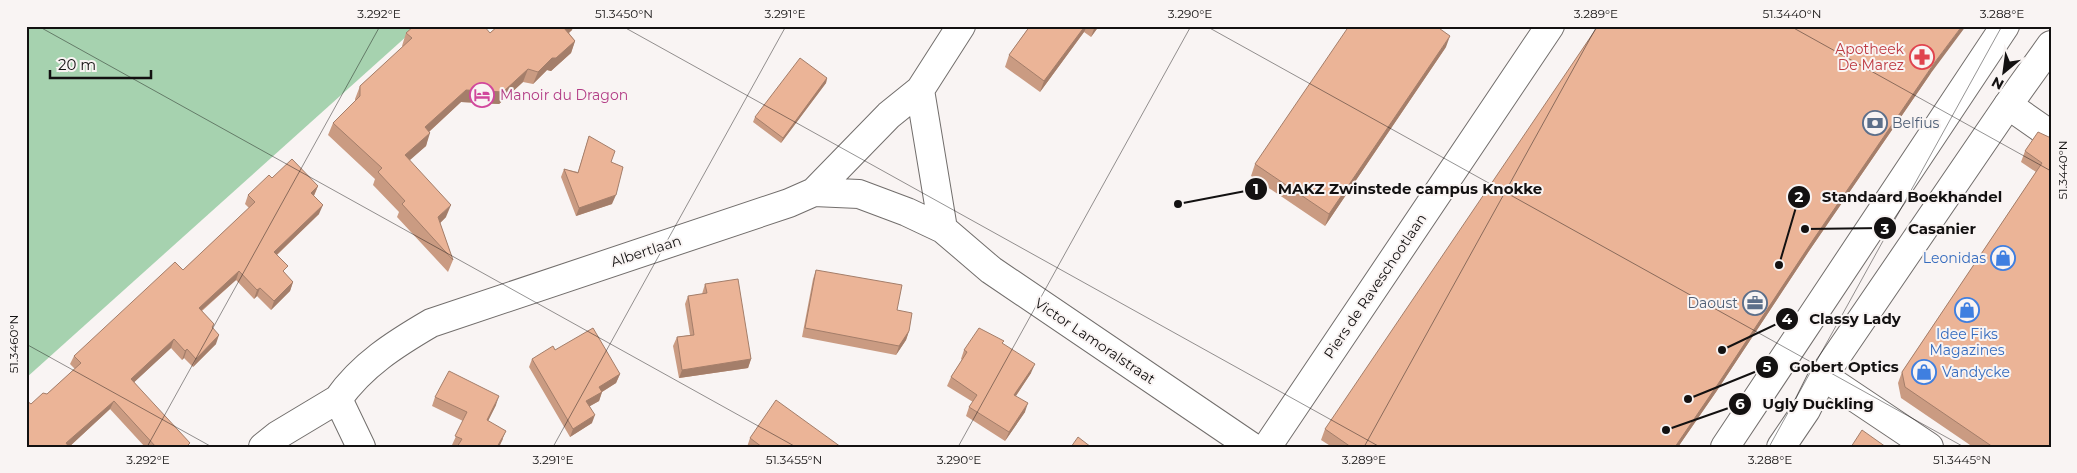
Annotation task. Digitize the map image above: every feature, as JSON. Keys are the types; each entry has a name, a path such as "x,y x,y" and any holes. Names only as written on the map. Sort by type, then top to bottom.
{"street":[{"name":"Albertlaan","path":"338,399 350,382 375,358 430,323 789,203 814,192 889,115 920,90 960,26"},
{"name":"Piers de Raveschootlaan","path":"1267,447 1550,26"},
{"path":"1725,447 2005,26"},
{"path":"1781,447 1806,410 1822,376 2008,105 2051,46"},
{"path":"920,90 943,229"},
{"path":"2008,105 2051,135"},
{"name":"Victor Lamoralstraat","path":"814,192 859,194 907,212 943,229 991,270 1252,447"},
{"path":"1822,376 1929,447"},
{"path":"263,447 278,435 338,399 361,447"}],"green space":[{"path":"26,26 418,26 26,378"}],"building":[{"path":"414,26 484,26 490,33 498,26 566,26 564,28 575,41 556,58 552,58 538,72 528,69 503,92 466,90 425,127 430,133 405,155 451,205 438,217 453,260 402,204 405,201 378,172 382,168 333,123 360,96 360,86 412,38 406,33"},
{"path":"1030,26 1085,26 1044,81 1009,55"},
{"path":"1349,26 1436,26 1450,36 1329,214 1255,164"},
{"path":"1598,26 1962,26 1935,62 1813,240 1675,447 1351,447 1325,429"},
{"path":"800,58 827,78 783,138 755,117"},
{"path":"2038,132 2051,138 2051,447 1993,447 1905,387 1902,372 2042,163 2025,151"},
{"path":"589,136 615,151 611,162 623,167 616,195 579,208 564,169 578,173"},
{"path":"292,159 318,186 311,193 323,205 274,252 288,266 283,271 293,282 274,301 260,288 257,290 239,271 199,308 214,324 212,327 219,335 196,359 174,339 131,379 190,443 186,447 156,447 114,401 66,443 69,447 26,447 26,402 31,404 43,393 47,394 81,363 74,356 175,262 183,270 255,202 248,195 269,175 272,178"},
{"path":"816,270 902,285 897,310 912,313 909,331 899,346 805,328"},
{"path":"738,279 751,359 682,370 677,337 694,335 688,296 707,293 705,284"},
{"path":"593,328 620,374 599,387 602,392 586,401 595,415 573,429 532,359 553,346 555,350"},
{"path":"979,328 1004,341 1002,343 1035,364 1014,395 1028,403 1009,432 969,407 977,395 951,377 967,352 964,350"},
{"path":"449,371 499,396 487,420 506,431 497,447 457,447 462,439 455,436 467,412 435,397"},
{"path":"776,400 841,447 762,447 750,438"},
{"path":"1862,430 1886,447 1851,447"},
{"path":"1078,437 1091,447 1071,447"}],"place":[{"name":"Apotheek De Marez","path":"1922,57"},
{"name":"Manoir du Dragon","path":"482,95"},
{"name":"Belfius","path":"1875,123"},
{"name":"MAKZ Zwinstede campus Knokke","path":"1178,204"},
{"name":"Casanier","path":"1805,229"},
{"name":"Leonidas","path":"2003,258"},
{"name":"Standaard Boekhandel","path":"1779,265"},
{"name":"Daoust","path":"1755,303"},
{"name":"Idee Fiks Magazines","path":"1967,310"},
{"name":"Classy Lady","path":"1722,350"},
{"name":"Vandycke","path":"1924,372"},
{"name":"Gobert Optics","path":"1688,399"},
{"name":"Ugly Duckling","path":"1666,430"}]}
